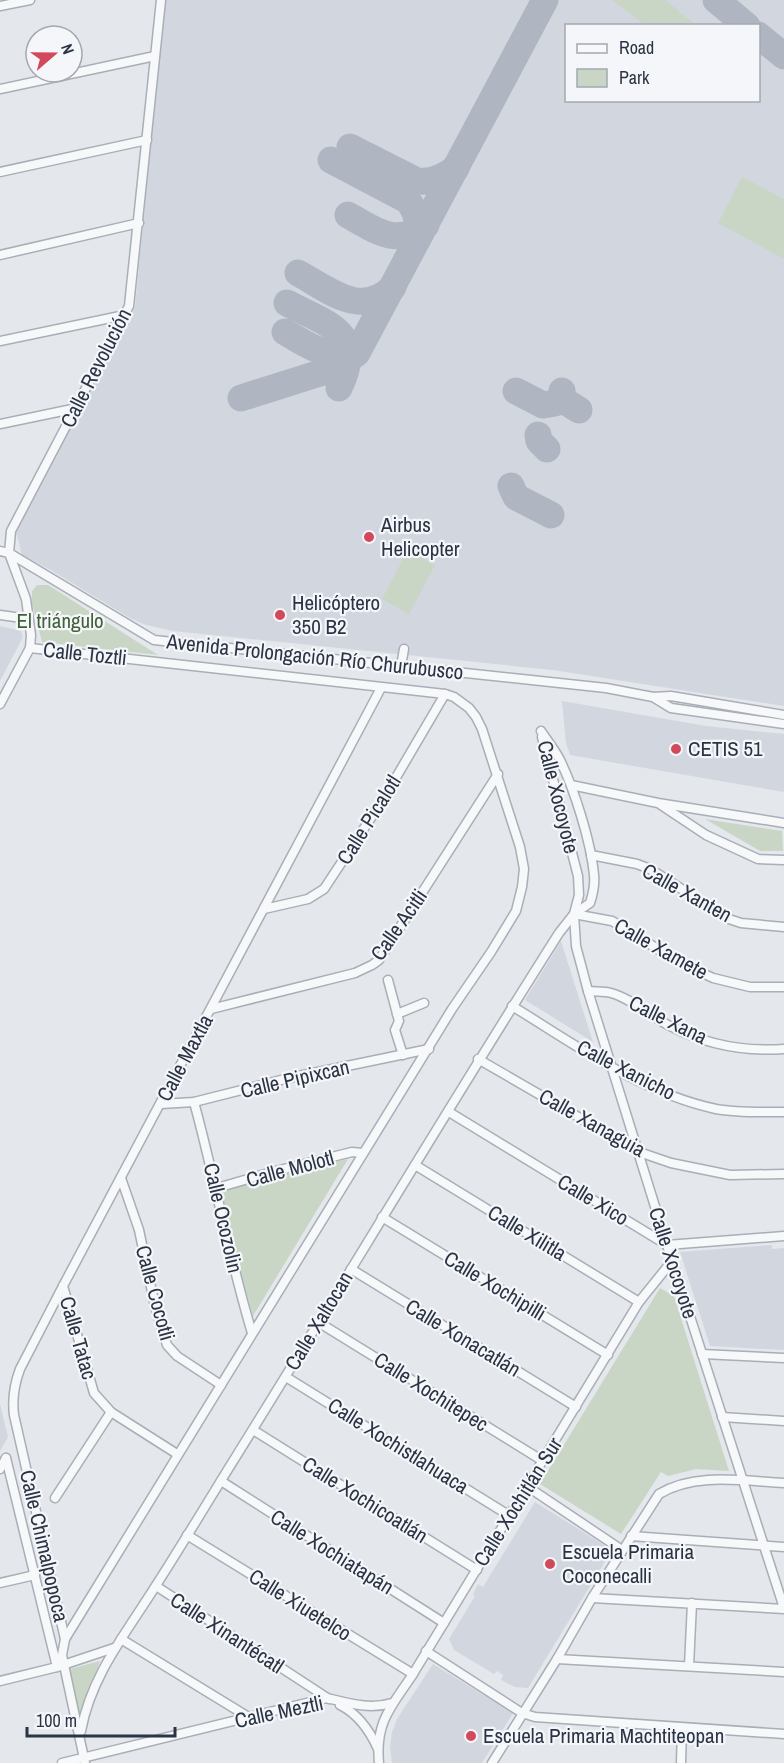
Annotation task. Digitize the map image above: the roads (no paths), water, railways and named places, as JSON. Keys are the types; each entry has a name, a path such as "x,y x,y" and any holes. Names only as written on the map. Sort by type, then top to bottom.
{"street":[{"path":"0,6 30,0"},
{"name":"Calle Revolución","path":"5,552 12,531 125,315 131,298 161,0"},
{"path":"0,89 155,56"},
{"path":"0,172 147,140"},
{"path":"0,255 139,223"},
{"path":"0,341 125,315"},
{"path":"0,424 77,408"},
{"path":"0,704 4,690 30,648 29,619 21,580 5,552"},
{"name":"Avenida Prolongación Río Churubusco","path":"5,552 154,640 606,688 653,697 671,696 784,715"},
{"path":"0,615 29,619"},
{"name":"Calle Toztli","path":"30,648 445,694 460,702 476,717 498,774"},
{"path":"401,666 404,649"},
{"name":"Calle Maxtla","path":"19,1435 12,1401 15,1382 20,1370 381,688"},
{"name":"Calle Picalotl","path":"264,909 308,899 324,890 391,787 445,694"},
{"name":"Avenida Prolongación Río Churubusco","path":"653,697 671,708 784,724"},
{"name":"Calle Xocoyote","path":"574,914 590,903 594,888 591,855 571,785 558,756 541,731 578,876 579,895 574,914 576,946 588,991 672,1262 784,1608"},
{"path":"65,1639 459,997 491,952 516,911 523,876 520,847 498,774"},
{"name":"Calle Acitli","path":"211,1010 355,973 379,960 498,774"},
{"path":"571,785 658,803 784,823"},
{"path":"658,803 706,835 760,860 784,860"},
{"name":"Calle Xanten","path":"591,855 637,864 650,869 729,919 741,923 784,927"},
{"name":"Calle Xamete","path":"574,914 612,921 627,928 679,962 713,978 750,987 784,987"},
{"name":"Calle Xaltocan","path":"80,1735 83,1718 94,1688 114,1648 156,1586 253,1430 382,1217 449,1112 478,1059 559,933 574,914"},
{"path":"388,980 399,1021 396,1032 403,1055"},
{"name":"Calle Xana","path":"588,991 610,993 623,998 669,1025 701,1040 737,1048 784,1049"},
{"path":"397,1014 424,1003"},
{"name":"Calle Xanicho","path":"512,1006 612,1067 661,1091 705,1106 736,1112 784,1112"},
{"name":"Calle Pipixcan","path":"160,1104 194,1102 289,1078 429,1049"},
{"name":"Calle Xanaguia","path":"478,1059 639,1152 671,1163 719,1174 749,1176 784,1174"},
{"name":"Calle Ocozolin","path":"194,1102 217,1188 232,1261 252,1333"},
{"name":"Calle Xico","path":"449,1112 667,1245"},
{"name":"Calle Molotl","path":"217,1188 352,1152 363,1153"},
{"name":"Calle Xilitla","path":"415,1165 639,1302"},
{"name":"Calle Cocotli","path":"121,1178 139,1230 155,1306 167,1345 177,1356 221,1385"},
{"name":"Calle Xochipilli","path":"382,1217 608,1355"},
{"path":"667,1245 784,1236"},
{"name":"Calle Xochitlán Sur","path":"378,1749 383,1720 392,1703 413,1674 639,1302 672,1262"},
{"name":"Calle Xonacatlán","path":"351,1269 576,1407"},
{"name":"Calle Tatac","path":"63,1286 90,1385 99,1400 111,1412 177,1454"},
{"name":"Calle Xochitepec","path":"318,1322 543,1461"},
{"path":"702,1354 784,1358"},
{"name":"Calle Xochistlahuaca","path":"285,1377 510,1516"},
{"path":"56,1498 111,1412"},
{"path":"722,1417 784,1420"},
{"name":"Calle Xochicoatlán","path":"253,1430 477,1570"},
{"name":"Calle Chimalpopoca","path":"19,1435 65,1639 60,1666 80,1735 84,1760"},
{"path":"0,1469 6,1458 60,1666"},
{"name":"Calle Xochiatapán","path":"221,1481 444,1623"},
{"path":"492,1763 592,1598 659,1494 671,1487 699,1481 784,1483"},
{"path":"528,1487 622,1550"},
{"name":"Calle Xiuetelco","path":"187,1535 413,1674"},
{"path":"631,1536 784,1546"},
{"path":"0,1583 35,1575"},
{"name":"Calle Xinantécatl","path":"156,1586 327,1698 349,1709 362,1722 378,1749"},
{"path":"592,1598 784,1608"},
{"path":"689,1666 692,1603"},
{"path":"121,1639 250,1718"},
{"path":"0,1681 60,1666 114,1648"},
{"path":"426,1651 522,1713 535,1717 784,1734"},
{"path":"557,1659 784,1672"},
{"name":"Calle Meztli","path":"62,1763 84,1760 327,1698 362,1706 380,1707 392,1703"},
{"path":"681,1763 682,1728"},
{"path":"378,1749 379,1763"}],"place":[{"name":"Airbus Helicopter","path":"369,537"},
{"name":"Helicóptero 350 B2","path":"280,615"},
{"name":"CETIS 51","path":"676,749"},
{"name":"Escuela Primaria Coconecalli","path":"550,1564"},
{"name":"Escuela Primaria Machtiteopan","path":"471,1736"}],"park label":[{"name":"El triángulo","path":"60,621"}]}
